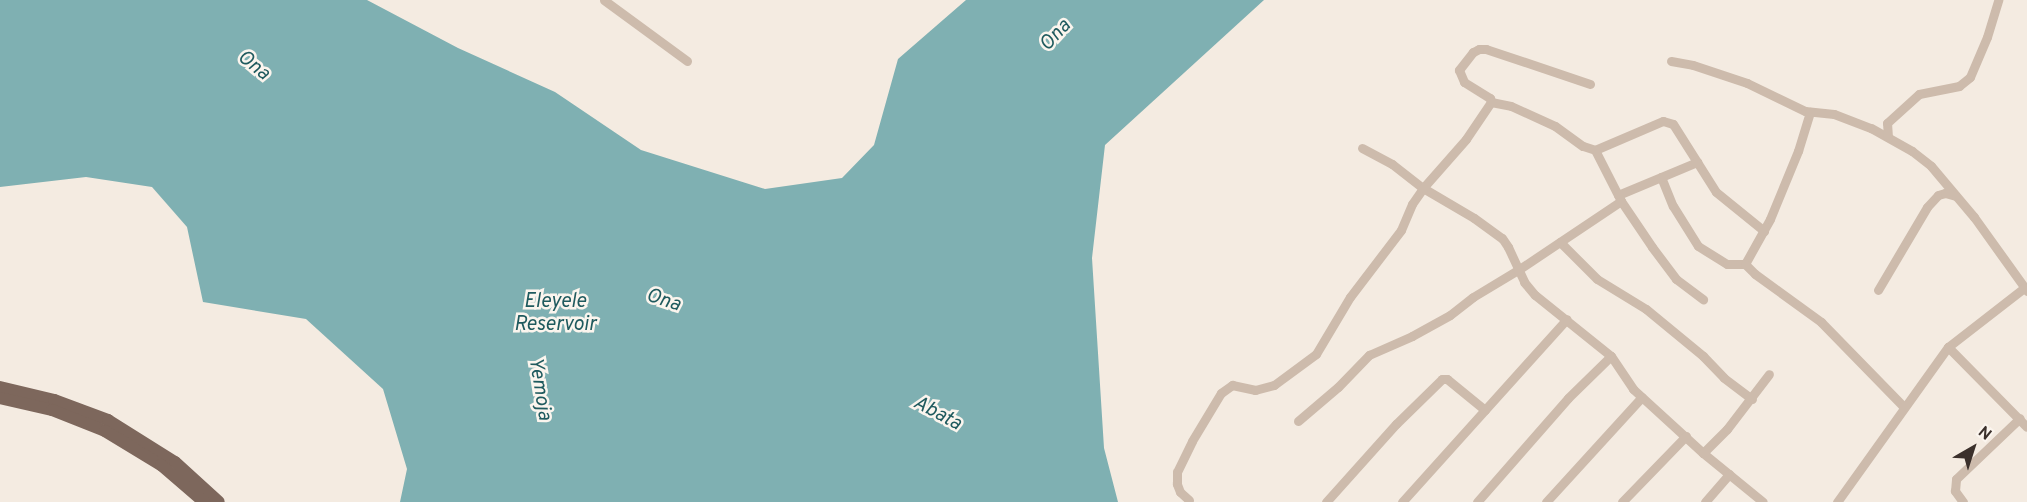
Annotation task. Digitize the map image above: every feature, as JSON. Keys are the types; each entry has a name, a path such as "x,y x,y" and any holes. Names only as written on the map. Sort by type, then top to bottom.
{"main road":[{"path":"0,387 54,400 123,428 175,462 219,502"},
{"path":"0,398 52,410 105,431 161,465 204,502"}],"street":[{"path":"604,0 687,61"},
{"path":"1888,137 1887,123 1919,94 1959,86 1970,77 1987,37 1998,0"},
{"path":"1590,84 1479,49 1461,66 1460,77 1491,102 1511,106 1555,126 1583,146 1594,150 1619,198 1676,279 1703,299"},
{"path":"1671,61 1693,65 1747,83 1810,112 1834,114 1888,137 1924,159 1956,196 2025,289 1948,346 1903,406 1837,502"},
{"path":"1188,500 1180,492 1177,472 1192,441 1221,393 1232,385 1256,390 1274,385 1316,354 1350,297 1401,230 1412,204 1423,188 1466,139 1491,102"},
{"path":"1745,264 1764,231 1798,151 1810,112"},
{"path":"1594,150 1663,121 1673,124 1716,192 1764,231"},
{"path":"1362,148 1392,164 1423,188 1474,218 1502,238 1524,282 1535,295 1611,356 1624,381 1703,453 1763,502"},
{"path":"1298,421 1338,387 1369,355 1428,328 1560,242 1619,198 1696,162"},
{"path":"1661,177 1673,206 1698,246 1726,264 1745,264 1755,274 1821,322 1903,406"},
{"path":"1878,290 1927,207 1938,195 1945,193 1956,196"},
{"path":"1560,242 1597,279 1646,309 1703,356 1724,378 1752,399"},
{"path":"1402,502 1567,319"},
{"path":"1948,346 2027,427"},
{"path":"1477,502 1568,398 1611,356"},
{"path":"1703,453 1728,429 1769,374"},
{"path":"1326,502 1396,424 1442,379 1447,380 1485,410"},
{"path":"1546,502 1642,397"},
{"path":"1963,502 1955,491 1956,480 2020,418"},
{"path":"1622,502 1686,436"},
{"path":"1705,502 1729,474"}],"water":[{"name":"Eleyele Reservoir","path":"0,0 367,0 458,48 555,92 641,150 765,189 842,178 874,145 898,59 966,0 1264,0 1105,145 1092,258 1104,448 1118,502 400,502 407,469 383,389 306,319 203,302 187,227 152,187 86,177 0,187"}],"water label":[{"name":"Ona","path":"1056,36"},
{"name":"Ona","path":"253,66"},
{"name":"Ona","path":"663,301"},
{"name":"Yemoja","path":"539,389"},
{"name":"Abata","path":"937,414"}]}
